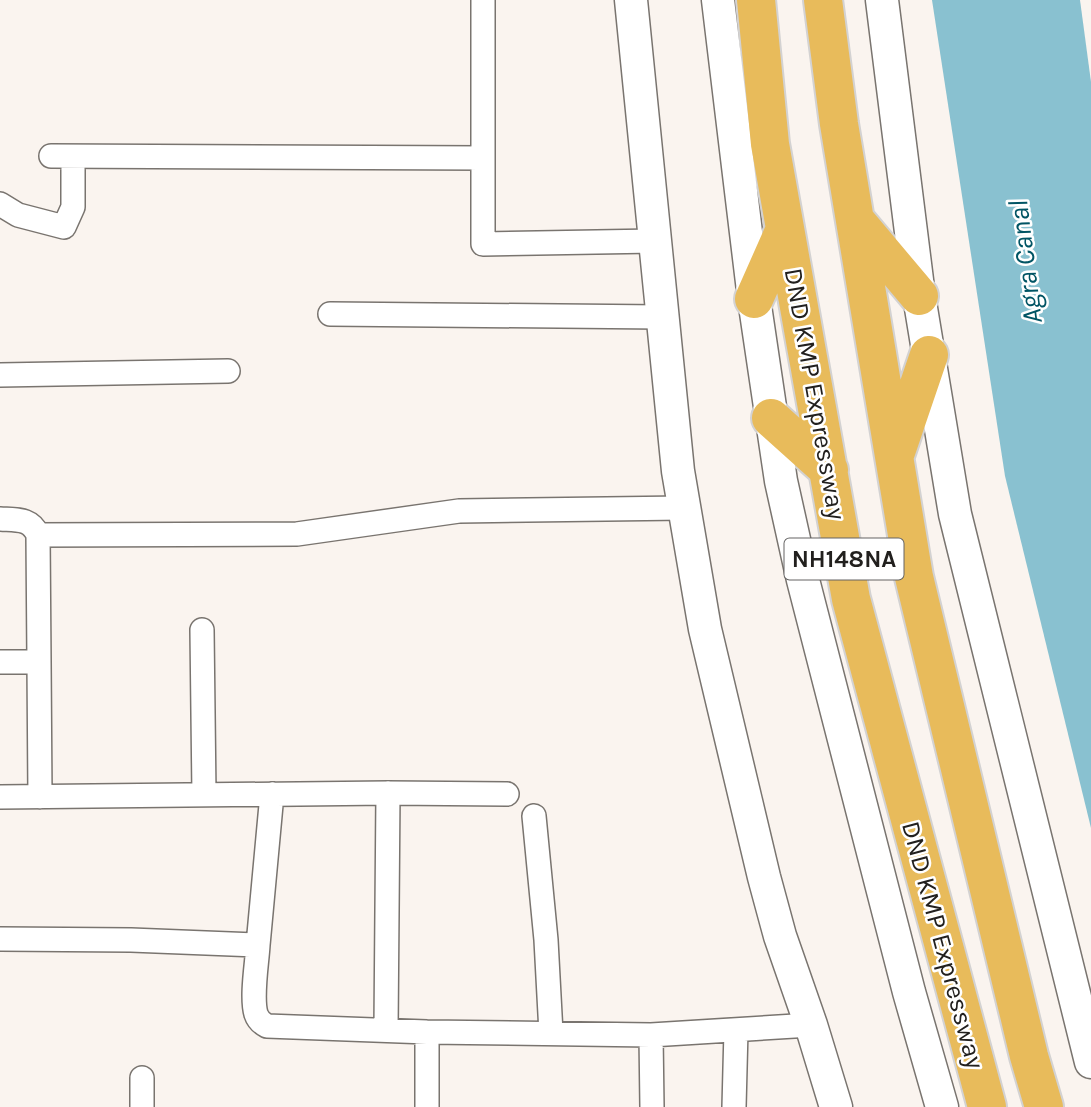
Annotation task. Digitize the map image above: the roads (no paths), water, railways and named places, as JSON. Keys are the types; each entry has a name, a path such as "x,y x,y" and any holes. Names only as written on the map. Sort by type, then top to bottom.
{"highway":[{"name":"DND KMP Expressway","path":"755,0 770,144 851,599 987,1107"},
{"name":"DND KMP Expressway","path":"823,0 839,124 914,578 1025,1042 1044,1107"},
{"path":"854,219 919,296"},
{"path":"754,299 785,229"},
{"path":"894,458 929,355"},
{"path":"772,418 830,470"}],"street":[{"path":"483,0 483,244 655,241"},
{"path":"631,0 678,471 705,629 780,936 836,1107"},
{"path":"718,0 754,299 781,481 803,580 906,979 942,1107"},
{"path":"882,0 919,296 955,514 1091,1062"},
{"path":"0,204 18,215 64,227 73,207 62,157 483,158"},
{"path":"330,314 662,317"},
{"path":"0,375 228,371"},
{"path":"38,535 297,534 458,512 684,508"},
{"path":"0,519 28,521 35,527 38,535 40,797"},
{"path":"202,630 204,795"},
{"path":"0,662 38,662"},
{"path":"386,1029 388,793"},
{"path":"0,797 507,793"},
{"path":"272,794 255,998 256,1013 260,1022 267,1026 426,1032 651,1035 811,1025"},
{"path":"534,816 546,940 551,1033"},
{"path":"0,939 258,945"},
{"path":"734,1107 736,1030"},
{"path":"426,1032 427,1107"},
{"path":"651,1035 652,1107"},
{"path":"142,1078 142,1107"}],"water":[{"name":"Agra Canal","path":"932,0 1080,0 1091,82 1091,828 1005,476"}]}
